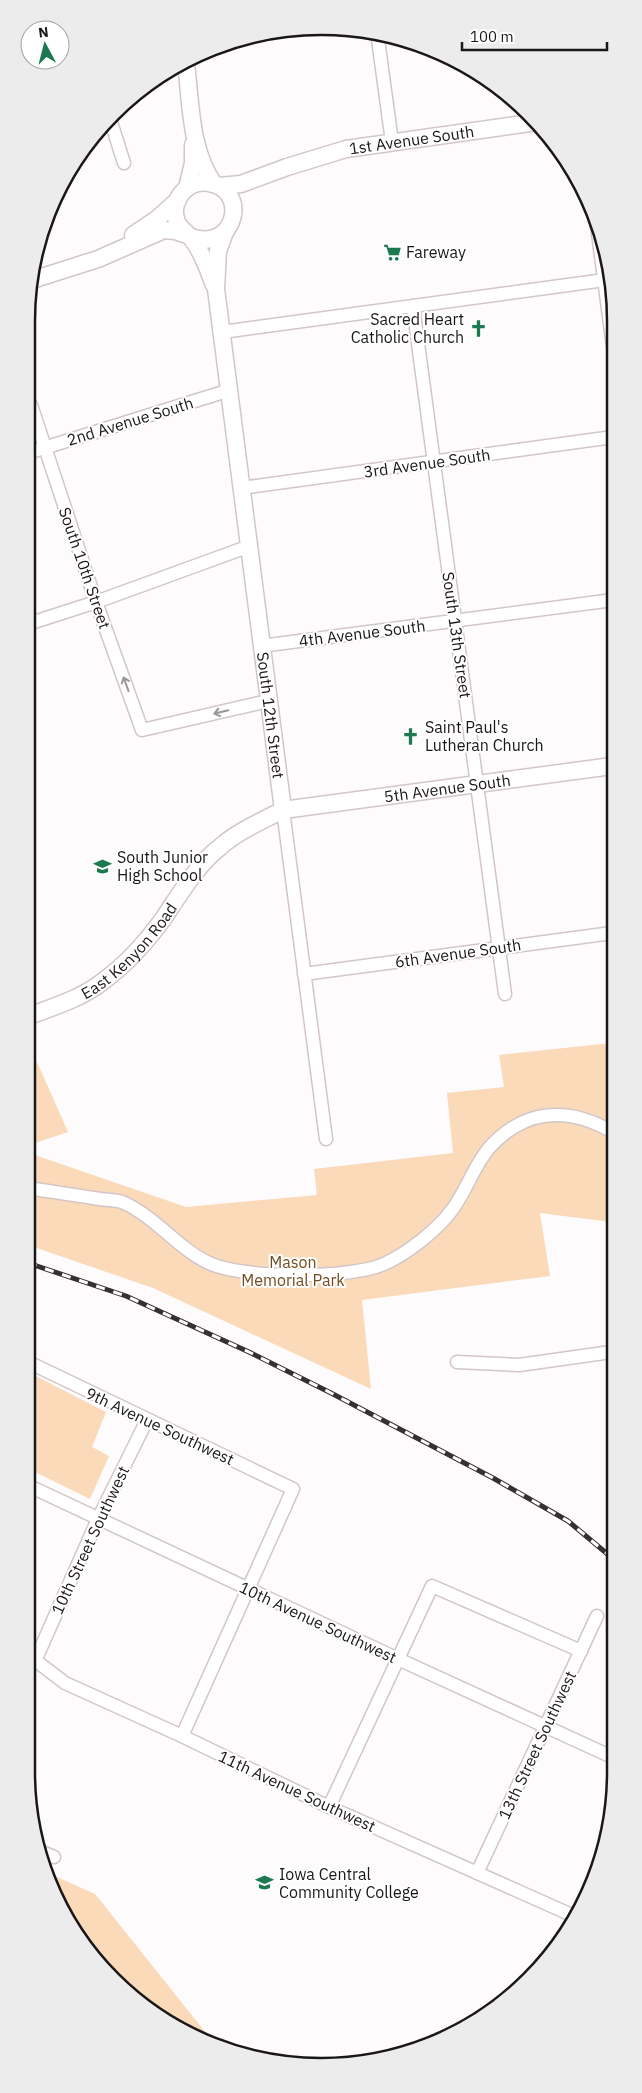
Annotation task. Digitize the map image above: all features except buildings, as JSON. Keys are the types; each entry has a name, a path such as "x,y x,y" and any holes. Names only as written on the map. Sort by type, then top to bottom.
{"main road":[{"path":"38,278 98,259 164,230 175,230 205,241 213,240 229,226 234,212 231,198 217,185 202,162 194,130 187,68"},
{"name":"1st Avenue South","path":"217,185 241,184 287,167 346,149 527,123"},
{"path":"189,236 182,230 175,215 193,163 194,130"},
{"name":"1st Avenue South","path":"229,226 247,194 287,167"},
{"path":"98,259 158,218 182,194 200,183 217,185"},
{"name":"South 12th Street","path":"229,226 218,251 216,289 230,390 247,547 283,810"},
{"name":"South 12th Street","path":"189,236 201,253 216,289"},
{"name":"5th Avenue South","path":"283,810 607,767"},
{"name":"East Kenyon Road","path":"35,1014 55,1007 102,983 129,957 162,920 187,882 220,847 246,829 283,810"}],"street":[{"path":"378,40 392,142"},
{"path":"112,126 124,163"},
{"path":"222,332 604,280"},
{"name":"South 13th Street","path":"413,306 505,994"},
{"name":"2nd Avenue South","path":"35,451 230,390"},
{"name":"South 10th Street","path":"35,417 96,602 142,730 268,702"},
{"name":"3rd Avenue South","path":"241,488 607,439"},
{"path":"35,622 96,602 247,547"},
{"name":"4th Avenue South","path":"261,646 607,601"},
{"name":"South 12th Street","path":"283,810 326,1139"},
{"name":"6th Avenue South","path":"304,974 607,934"},
{"path":"35,1189 122,1202 158,1225 210,1263 239,1271 331,1274 365,1271 385,1264 409,1249 451,1210 488,1149 504,1134 526,1119 548,1114 570,1116 607,1129"},
{"path":"457,1362 519,1365 607,1353"},
{"name":"9th Avenue Southwest","path":"35,1365 293,1489 247,1588"},
{"name":"10th Street Southwest","path":"35,1649 147,1420"},
{"name":"10th Avenue Southwest","path":"35,1489 607,1755"},
{"path":"329,1807 432,1586 581,1651"},
{"path":"182,1736 247,1588"},
{"name":"13th Street Southwest","path":"477,1873 597,1616"},
{"name":"11th Avenue Southwest","path":"35,1660 66,1683 182,1736 329,1807 570,1914"},
{"path":"47,1854 54,1857"}],"green space":[{"name":"Mason Memorial Park","path":"607,1043 607,1221 540,1213 550,1276 362,1300 371,1389 153,1288 35,1247 35,1155 186,1207 317,1195 314,1169 453,1153 447,1093 504,1087 499,1055"},
{"path":"35,1058 68,1132 35,1143"},
{"path":"35,1376 106,1412 92,1447 109,1456 90,1499 35,1472"},
{"path":"55,1876 95,1894 207,2034 162,2010 132,1987 106,1961 73,1915"}],"railway":[{"path":"35,1265 126,1296 249,1352 331,1393 493,1478 568,1521 607,1554"}],"place":[{"name":"Fareway","path":"392,252"},
{"name":"Sacred Heart Catholic Church","path":"478,328"},
{"name":"Saint Paul's Lutheran Church","path":"411,736"},
{"name":"South Junior High School","path":"103,866"},
{"name":"Iowa Central Community College","path":"265,1883"}]}
